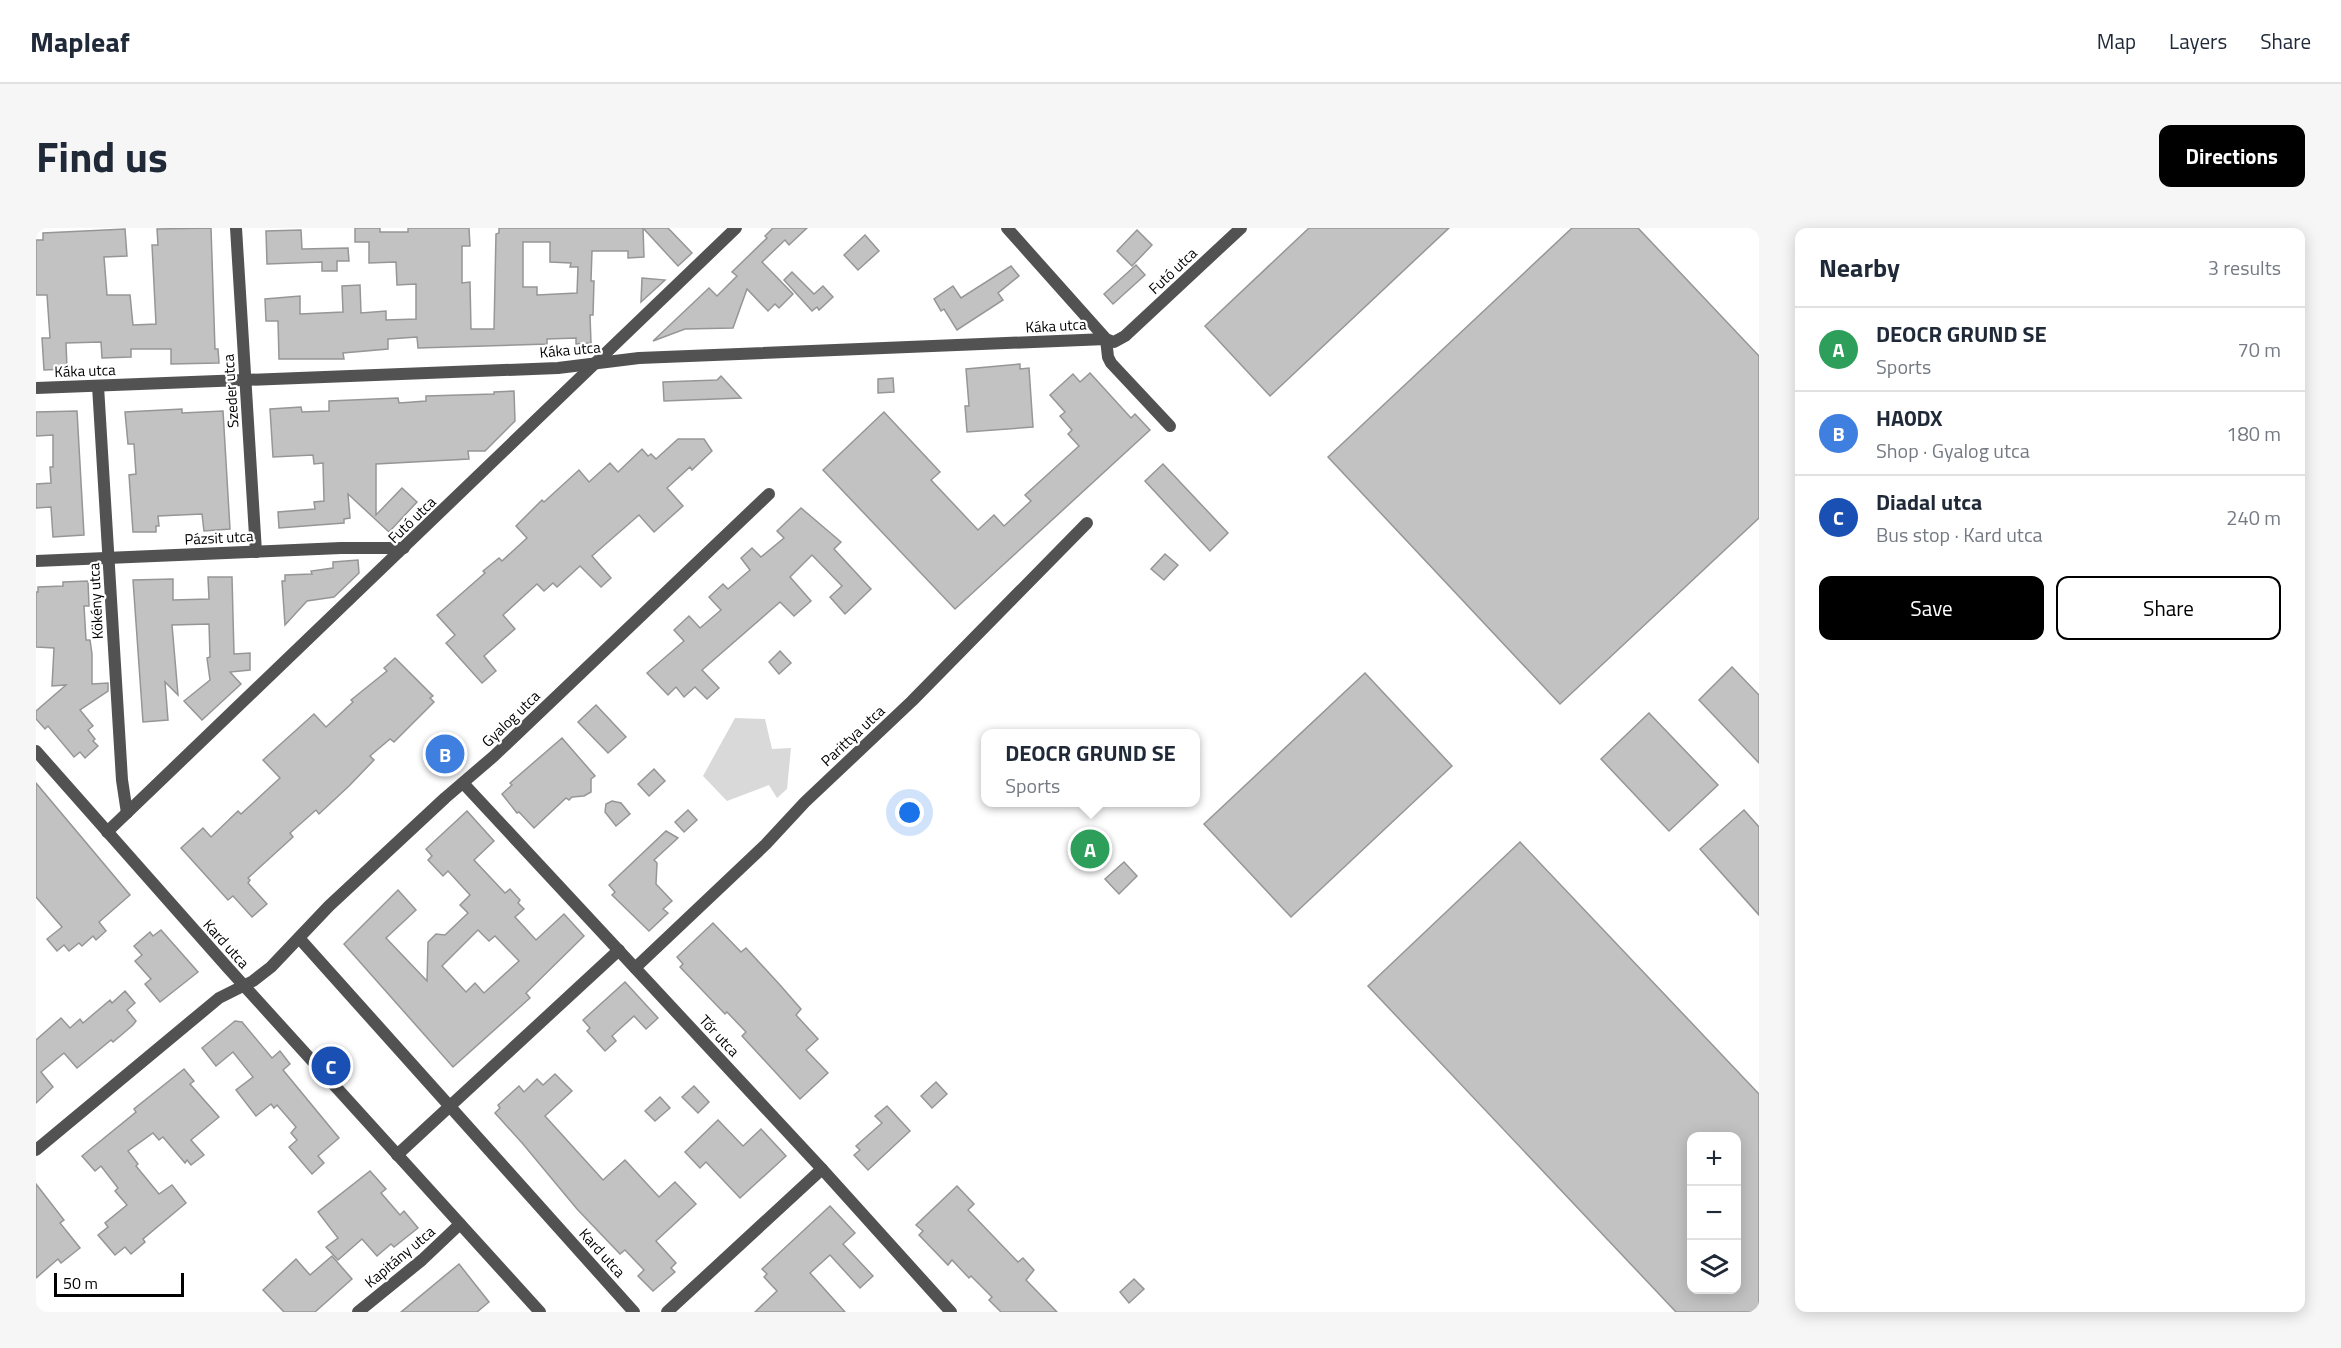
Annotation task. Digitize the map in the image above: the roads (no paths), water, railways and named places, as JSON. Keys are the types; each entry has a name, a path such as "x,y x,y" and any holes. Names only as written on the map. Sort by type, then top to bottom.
{"street":[{"name":"Szeder utca","path":"236,228 256,552"},
{"name":"Futó utca","path":"107,832 736,228"},
{"path":"1007,228 1106,339 1111,363 1170,426"},
{"name":"Futó utca","path":"1125,336 1241,228"},
{"name":"Káka utca","path":"36,388 558,368 639,358 1106,339 1117,341 1125,336"},
{"name":"Kökény utca","path":"98,386 122,780 127,813"},
{"name":"Gyalog utca","path":"36,1150 219,998 266,971 338,899 769,494"},
{"name":"Parittya utca","path":"635,968 912,700 1087,523"},
{"name":"Pázsit utca","path":"36,561 404,548"},
{"name":"Kard utca","path":"36,751 540,1312"},
{"name":"Tőr utca","path":"463,783 822,1169 951,1312"},
{"name":"Kard utca","path":"299,938 634,1312"},
{"path":"397,1155 619,950"},
{"path":"667,1312 822,1169"},
{"name":"Kapitány utca","path":"358,1312 422,1260 460,1224"}],"place":[{"name":"HA0DX","path":"445,754"},
{"name":"DEOCR GRUND SE","path":"1090,849"},
{"name":"Diadal utca","path":"331,1066"}]}
